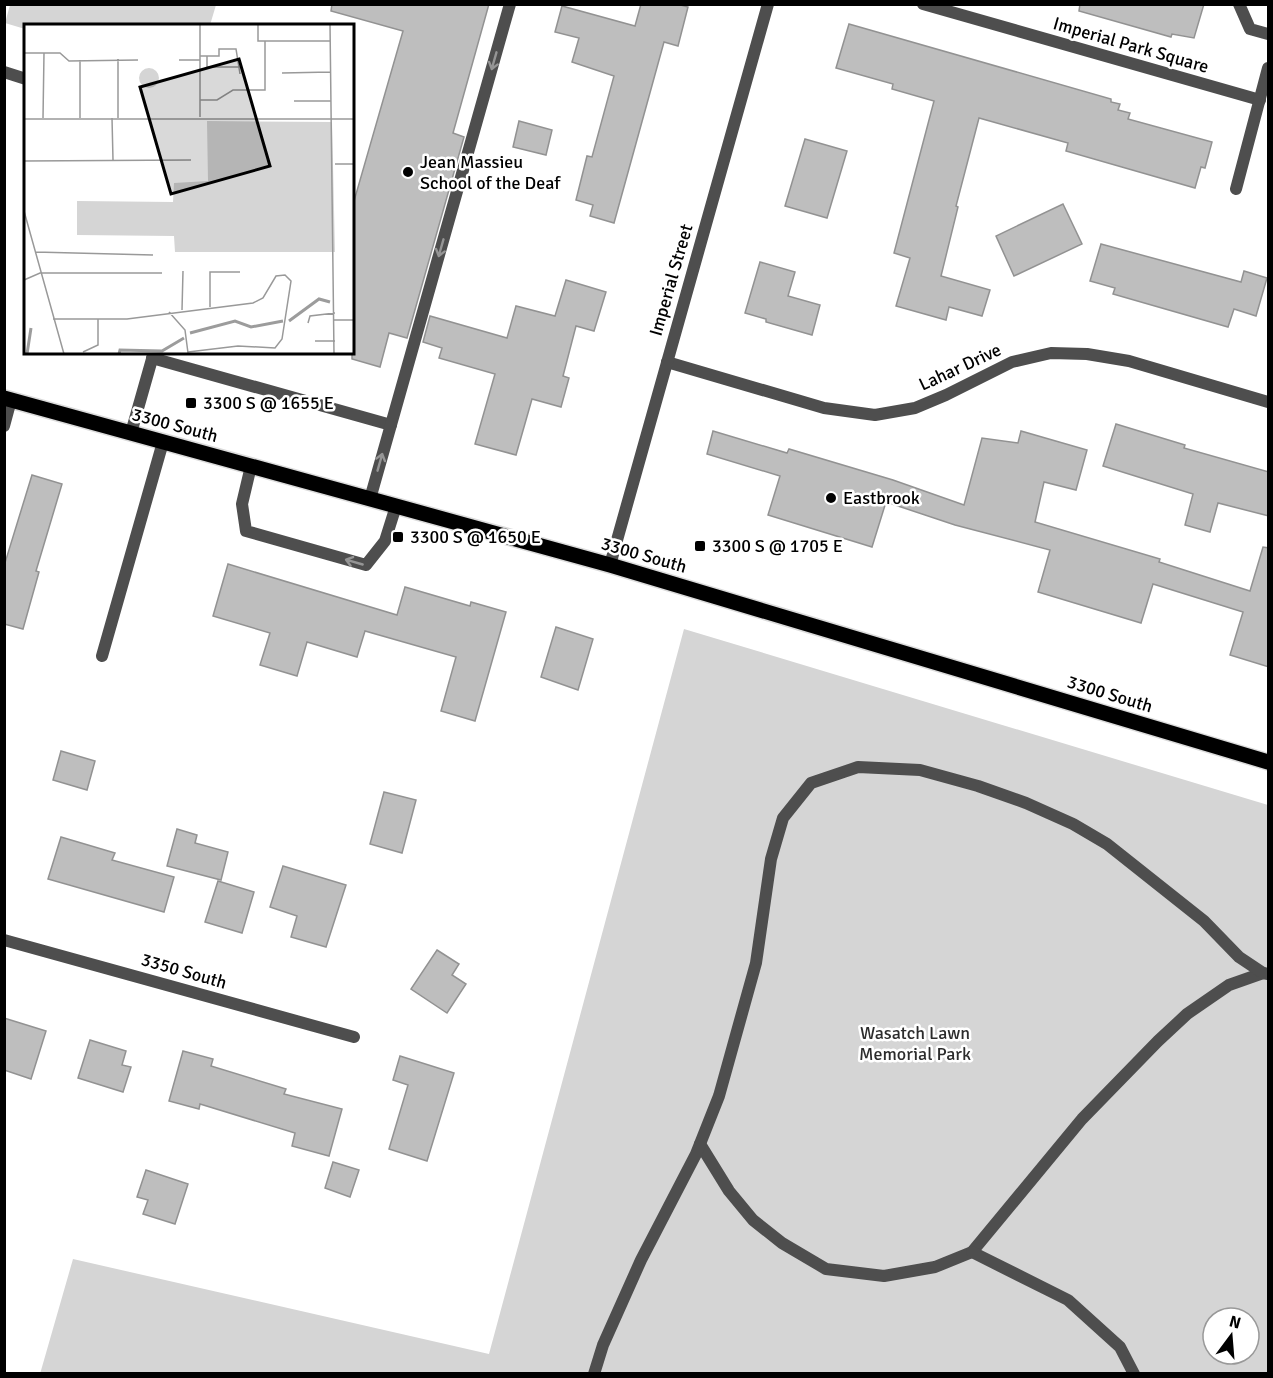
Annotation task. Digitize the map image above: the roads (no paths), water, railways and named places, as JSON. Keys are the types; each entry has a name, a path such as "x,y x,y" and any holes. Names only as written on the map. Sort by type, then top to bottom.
{"main road":[{"name":"3300 South","path":"8,399 610,565 1269,762"}],"street":[{"path":"370,499 510,4"},
{"name":"Imperial Street","path":"610,565 768,4"},
{"name":"Imperial Park Square","path":"924,4 1260,100"},
{"path":"1239,4 1250,29 1269,34"},
{"path":"1236,189 1269,68"},
{"path":"4,72 24,78"},
{"name":"Lahar Drive","path":"667,362 824,408 875,415 915,408 1012,362 1051,354 1087,354 1129,361 1269,402"},
{"path":"130,433 153,355 391,424"},
{"path":"4,426 8,399"},
{"path":"102,656 163,442"},
{"path":"251,466 242,504 246,531 366,565 385,541 396,506"},
{"path":"594,1374 603,1344 641,1260 700,1144 719,1096 756,963 771,859 783,818 811,783 858,767 920,770 978,786 1026,803 1073,824 1107,844 1204,921 1239,957 1266,973"},
{"name":"3350 South","path":"4,940 354,1038"},
{"path":"700,1144 729,1191 753,1220 782,1243 826,1269 884,1276 935,1267 972,1252 1082,1119 1187,1014 1229,985 1266,973"},
{"path":"972,1252 1068,1300 1120,1347 1134,1374"}],"place":[{"name":"Jean Massieu School of the Deaf","path":"408,172"},
{"name":"3300 S @ 1655 E","path":"191,403"},
{"name":"Eastbrook","path":"831,498"},
{"name":"3300 S @ 1650 E","path":"398,537"},
{"name":"3300 S @ 1705 E","path":"700,546"}],"park label":[{"name":"Wasatch Lawn Memorial Park","path":"915,1043"}]}
